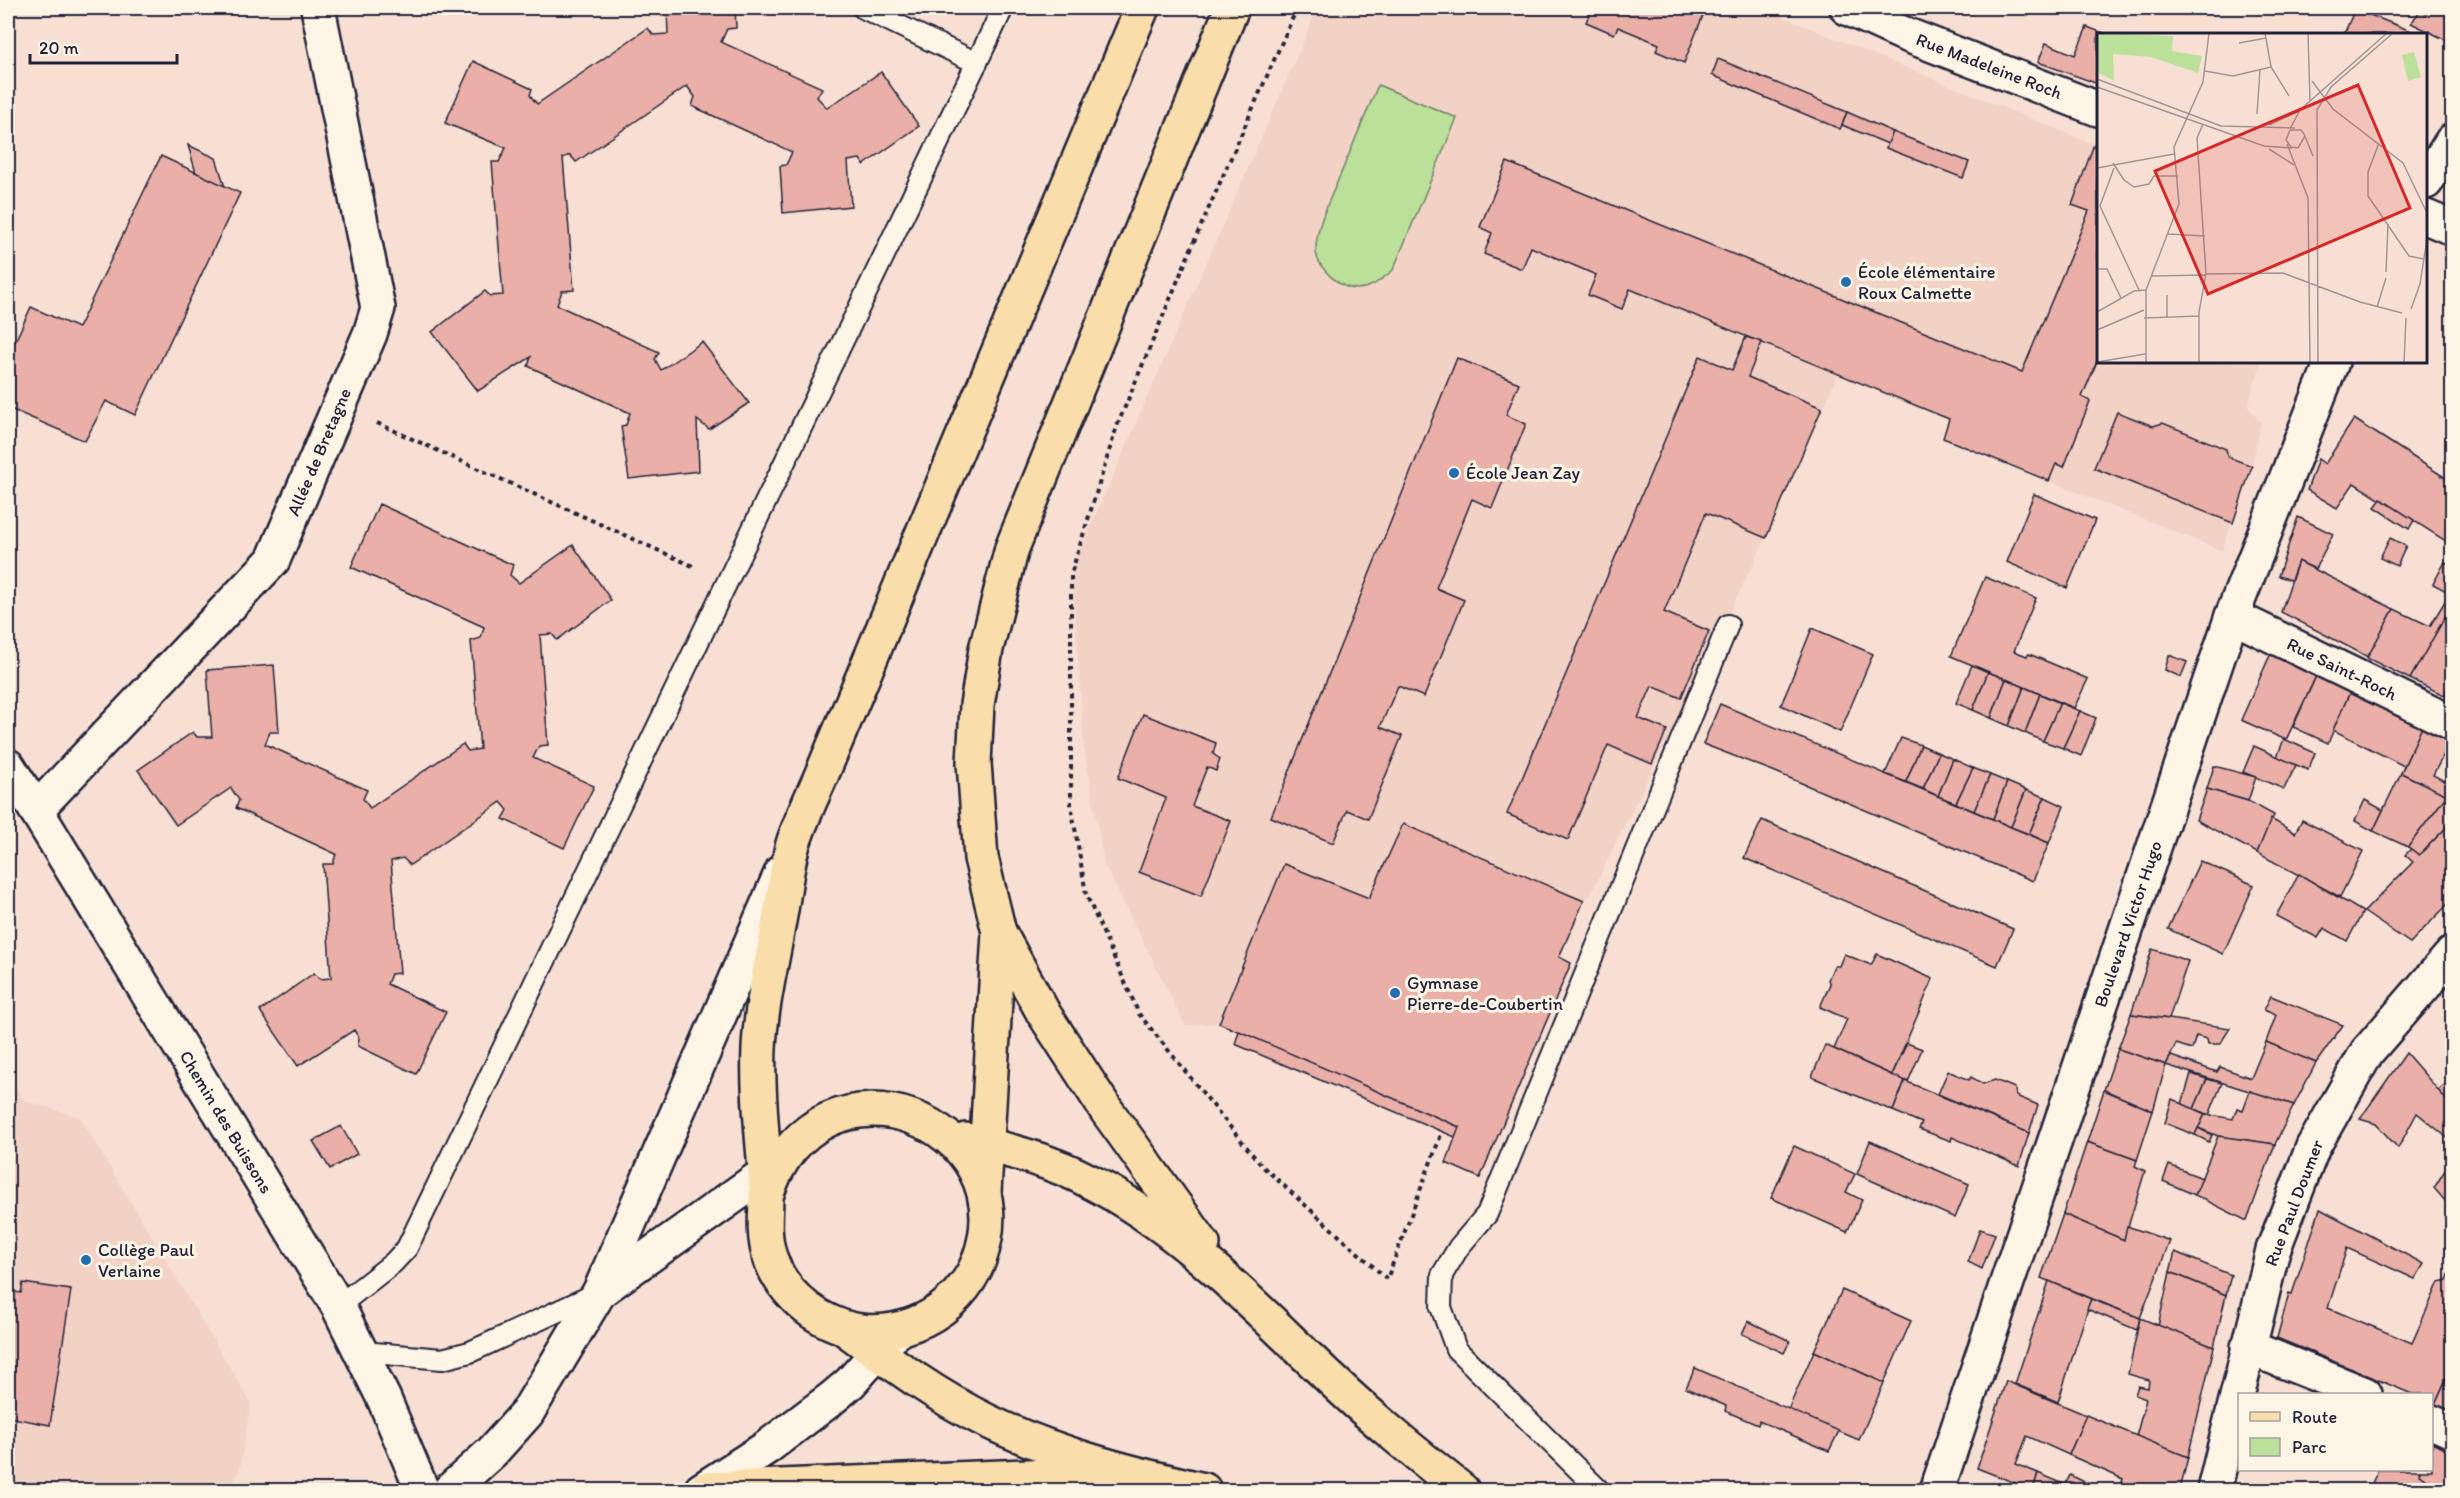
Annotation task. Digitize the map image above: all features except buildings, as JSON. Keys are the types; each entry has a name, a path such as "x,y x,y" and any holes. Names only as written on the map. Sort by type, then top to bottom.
{"main road":[{"path":"770,1177 792,1146 809,1131 827,1120 847,1113 868,1109 890,1110 930,1124 947,1136 970,1163 983,1196 987,1217 985,1240 979,1260 969,1280 955,1298 939,1312 920,1323 899,1329 860,1331 820,1317 800,1303 778,1275 769,1254 764,1231 770,1177 760,1108 759,1047 763,1008 793,846 1142,8"},
{"path":"1229,1280 1107,1111 1044,1014 999,932 981,858 974,763 977,705 1000,589 1012,548 1232,8"},
{"path":"983,1196 999,932"},
{"path":"947,1136 1023,1154 1092,1182 1164,1227 1229,1280 1348,1395 1462,1491"},
{"path":"841,1326 944,1397 987,1420 1038,1443 1126,1472 1204,1491"},
{"path":"703,1490 1126,1472"}],"street":[{"name":"Allée de Bretagne","path":"36,810 273,560 370,334 378,308 318,8"},
{"name":"Rue Madeleine Roch","path":"1847,8 1902,33 2097,109"},
{"path":"2427,180 2452,141"},
{"path":"2427,217 2452,228"},
{"name":"Boulevard Victor Hugo","path":"1937,1491 2232,616 2332,363"},
{"name":"Rue Saint-Roch","path":"2232,616 2452,723"},
{"name":"Chemin des Buissons","path":"8,766 338,1306 363,1352 422,1491"},
{"path":"450,1491 492,1452 527,1413 600,1291 793,846"},
{"name":"Rue Paul Doumer","path":"2214,1491 2273,1250 2313,1147 2367,1052 2452,954"},
{"path":"600,1291 770,1177"},
{"path":"703,1490 817,1410 850,1383 899,1329"},
{"path":"2248,1347 2359,1393"},
{"path":"2433,1422 2452,1431"}],"lane":[{"path":"863,8 976,63"},
{"path":"338,1306 393,1263 407,1248 1003,8"},
{"path":"1599,1491 1456,1349 1441,1307 1442,1275 1459,1247 1487,1214 1728,625"},
{"path":"363,1352 442,1359 502,1338 600,1291"}],"path":[{"path":"1297,8 1196,237 1117,426 1071,574 1071,804 1086,894 1139,1014 1261,1165 1387,1280 1442,1132"},
{"path":"339,405 729,582"}],"shaded area":[{"name":"École Jean Zay","path":"1318,8 1761,8 2097,146 2097,363 2262,363 2251,393 2249,407 2261,423 2252,466 2222,551 1943,438 1949,419 1838,374 1766,538 1591,894 1584,901 1403,824 1369,898 1284,864 1219,1023 1185,1025 1104,864 1084,748 1072,569"},
{"name":"Collège Paul Verlaine","path":"8,1071 23,1100 80,1117 251,1403 239,1474 228,1490 8,1490"}],"green space":[{"path":"1378,85 1457,118 1393,270 1371,286 1358,289 1344,286 1326,272 1317,257 1316,243 1324,214"}],"place":[{"name":"École élémentaire Roux Calmette","path":"1846,282"},
{"name":"École Jean Zay","path":"1454,473"},
{"name":"Gymnase Pierre-de-Coubertin","path":"1395,993"},
{"name":"Collège Paul Verlaine","path":"86,1260"}]}
